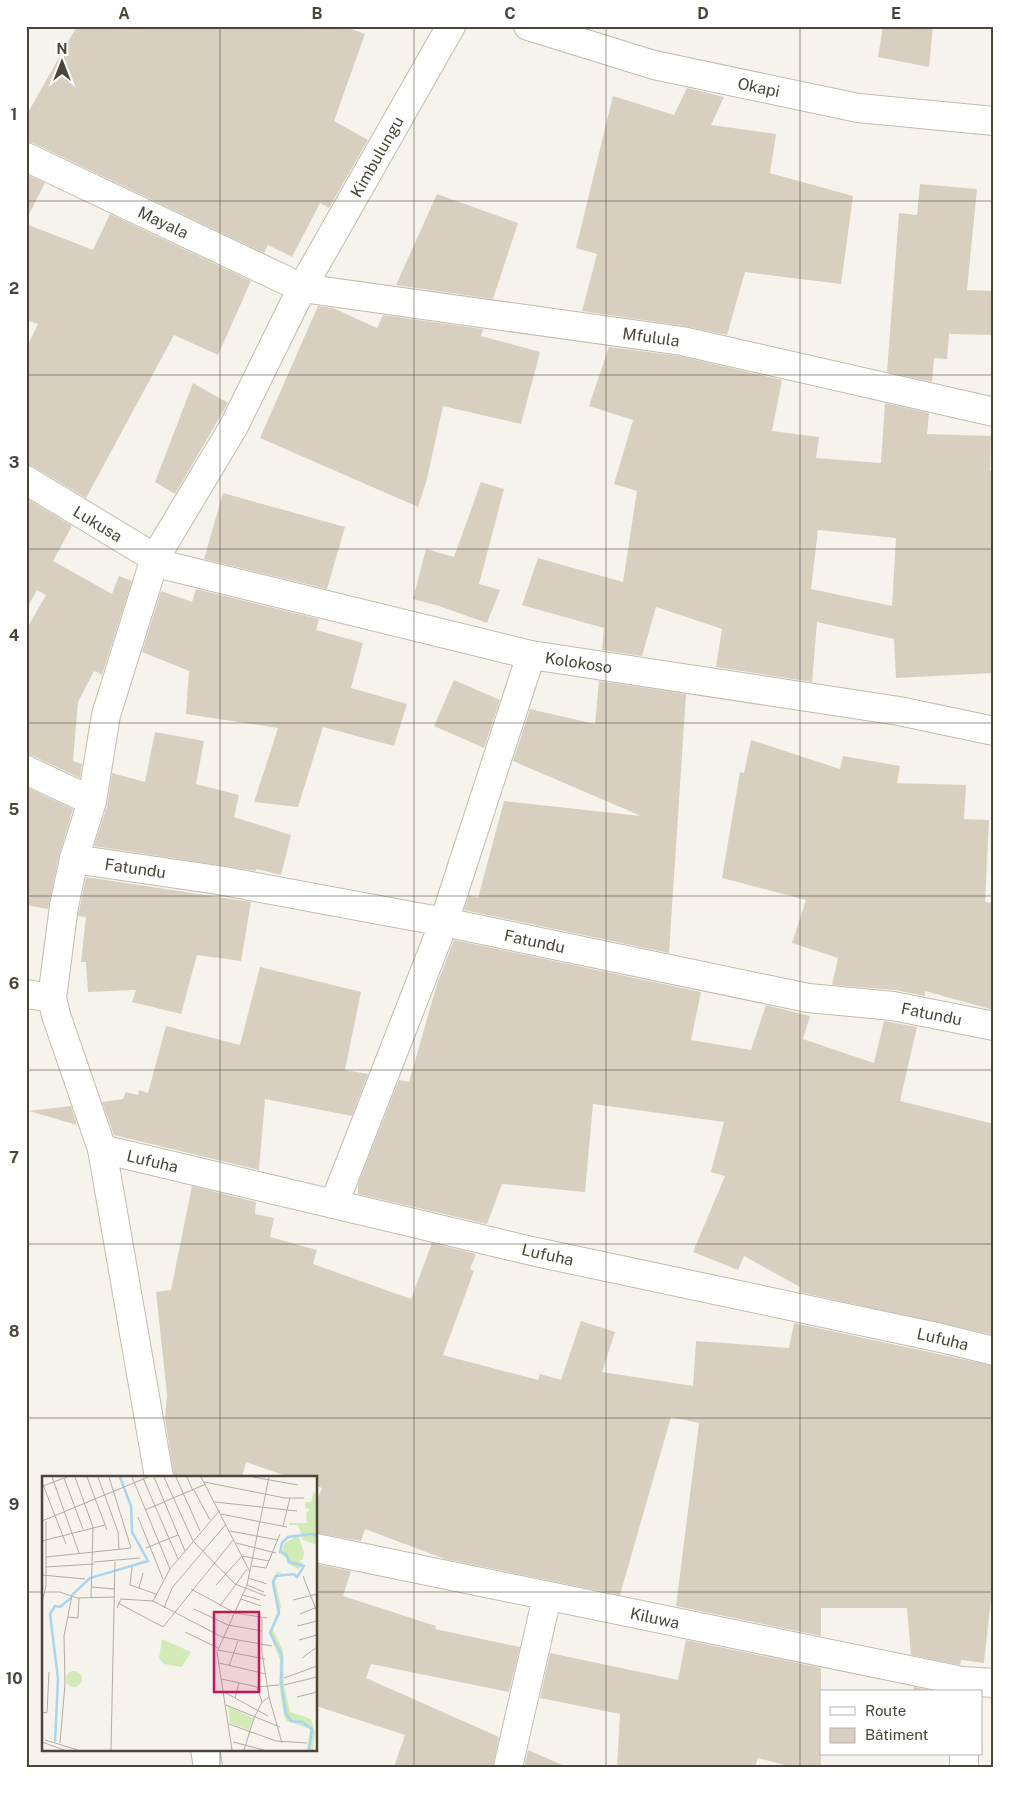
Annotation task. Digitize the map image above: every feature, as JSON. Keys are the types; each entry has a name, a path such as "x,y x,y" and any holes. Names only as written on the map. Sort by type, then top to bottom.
{"street":[{"name":"Kimbulungu","path":"39,996 64,906 74,859 92,801 106,715 161,562 234,426 302,288 451,26"},
{"name":"Okapi","path":"528,26 654,65 858,108 994,121"},
{"name":"Mayala","path":"26,157 302,288"},
{"name":"Mfulula","path":"302,288 682,341 994,412"},
{"name":"Lukusa","path":"26,480 161,562"},
{"name":"Kolokoso","path":"161,562 531,655 899,711 994,731"},
{"path":"334,1204 444,922 531,655"},
{"path":"26,770 92,801"},
{"name":"Fatundu","path":"74,859 218,880 444,922 808,998 893,1006 994,1026"},
{"path":"39,996 56,1015 102,1149 159,1476"},
{"name":"Lufuha","path":"102,1149 627,1272 941,1338 994,1351"},
{"name":"Kiluwa","path":"318,1548 962,1686 994,1683"},
{"path":"508,1767 547,1597"},
{"path":"205,1750 208,1767"}],"building":[{"path":"77,26 343,26 365,34 334,121 368,140 329,208 320,203 292,257 268,245 264,253 33,143 26,142 26,116"},
{"path":"883,26 933,26 929,67 878,57"},
{"path":"687,88 724,97 711,125 776,134 770,173 853,196 841,284 745,272 727,335 684,326 582,311 597,254 576,248 613,96 674,115"},
{"path":"26,174 45,183 26,220"},
{"path":"920,184 977,189 967,290 994,291 994,335 949,334 947,359 934,358 932,382 887,372 899,213 917,215"},
{"path":"437,194 518,223 493,299 396,285"},
{"path":"110,214 251,281 218,355 174,335 86,498 26,464 26,349 38,324 26,320 26,224 93,250"},
{"path":"318,306 333,308 377,328 383,315 483,329 481,336 540,352 521,424 443,406 427,479 418,507 260,438"},
{"path":"609,347 679,356 782,380 772,431 819,437 816,458 881,463 885,403 929,413 927,434 991,436 990,471 994,471 994,673 896,678 894,639 817,622 812,682 716,667 722,629 656,607 642,656 602,650 604,628 522,605 538,558 623,582 637,491 614,484 633,420 589,406","holes":["818,530 896,538 892,606 811,589"]},
{"path":"193,383 228,403 175,494 155,482"},
{"path":"481,482 504,489 479,584 500,590 487,623 413,599 426,549 454,557"},
{"path":"223,493 345,527 327,589 204,559"},
{"path":"26,498 72,526 53,561 112,594 119,576 132,581 102,675 94,671 78,702 73,761 82,764 80,778 33,756 26,755 26,630 46,595 37,590 26,610"},
{"path":"196,589 319,619 316,630 363,643 351,688 407,704 394,746 323,727 298,807 254,802 278,728 186,714 189,671 142,652 161,591 192,602"},
{"path":"454,680 500,700 484,748 434,726"},
{"path":"599,681 686,694 669,953 464,910 469,895 478,898 504,801 641,816 513,761 530,709 595,724"},
{"path":"155,732 204,741 196,784 239,795 234,817 291,835 281,875 256,869 256,871 94,846 107,806 112,773 145,782"},
{"path":"751,740 840,769 843,756 900,766 897,783 966,785 964,819 989,820 985,902 994,903 994,1010 925,991 925,996 895,990 832,985 838,958 792,943 806,900 722,878 740,772 744,773"},
{"path":"26,787 73,809 59,856 48,909 26,905"},
{"path":"86,877 251,902 241,961 197,955 181,1014 132,1002 136,990 88,992 86,962 81,962 86,917 78,916"},
{"path":"454,940 701,992 691,1040 751,1050 766,1005 810,1016 803,1039 874,1063 884,1021 917,1027 900,1101 994,1124 994,1335 799,1292 800,1287 744,1256 738,1270 693,1252 725,1176 711,1172 724,1122 593,1104 585,1192 502,1184 487,1224 358,1194 358,1184 399,1080 409,1082 437,984"},
{"path":"260,967 361,992 345,1070 368,1074 352,1116 265,1099 259,1170 114,1135 102,1102 123,1099 126,1092 138,1095 139,1090 148,1093 166,1026 240,1045"},
{"path":"71,1106 77,1125 29,1111"},
{"path":"192,1186 256,1202 255,1214 274,1218 270,1237 317,1250 313,1264 411,1299 432,1243 476,1254 470,1269 474,1271 443,1355 538,1380 540,1374 561,1380 581,1321 615,1332 602,1372 693,1386 696,1341 789,1348 794,1323 994,1366 994,1570 984,1663 961,1660 960,1665 911,1655 907,1608 821,1608 821,1636 676,1606 699,1423 671,1417 620,1595 445,1559 365,1529 361,1541 318,1533 318,1497 322,1488 318,1487 318,1476 286,1476 246,1462 242,1476 174,1476 165,1418 167,1395 156,1292 171,1290"},
{"path":"318,1564 351,1571 343,1596 436,1626 435,1629 520,1647 509,1692 371,1664 366,1678 499,1737 493,1767 394,1767 405,1735 318,1707"},
{"path":"686,1640 821,1668 821,1767 792,1767 758,1758 755,1767 617,1767 620,1714 540,1698 550,1653 678,1680"},
{"path":"914,1687 928,1690 914,1690"},
{"path":"528,1750 567,1767 524,1767"}]}
